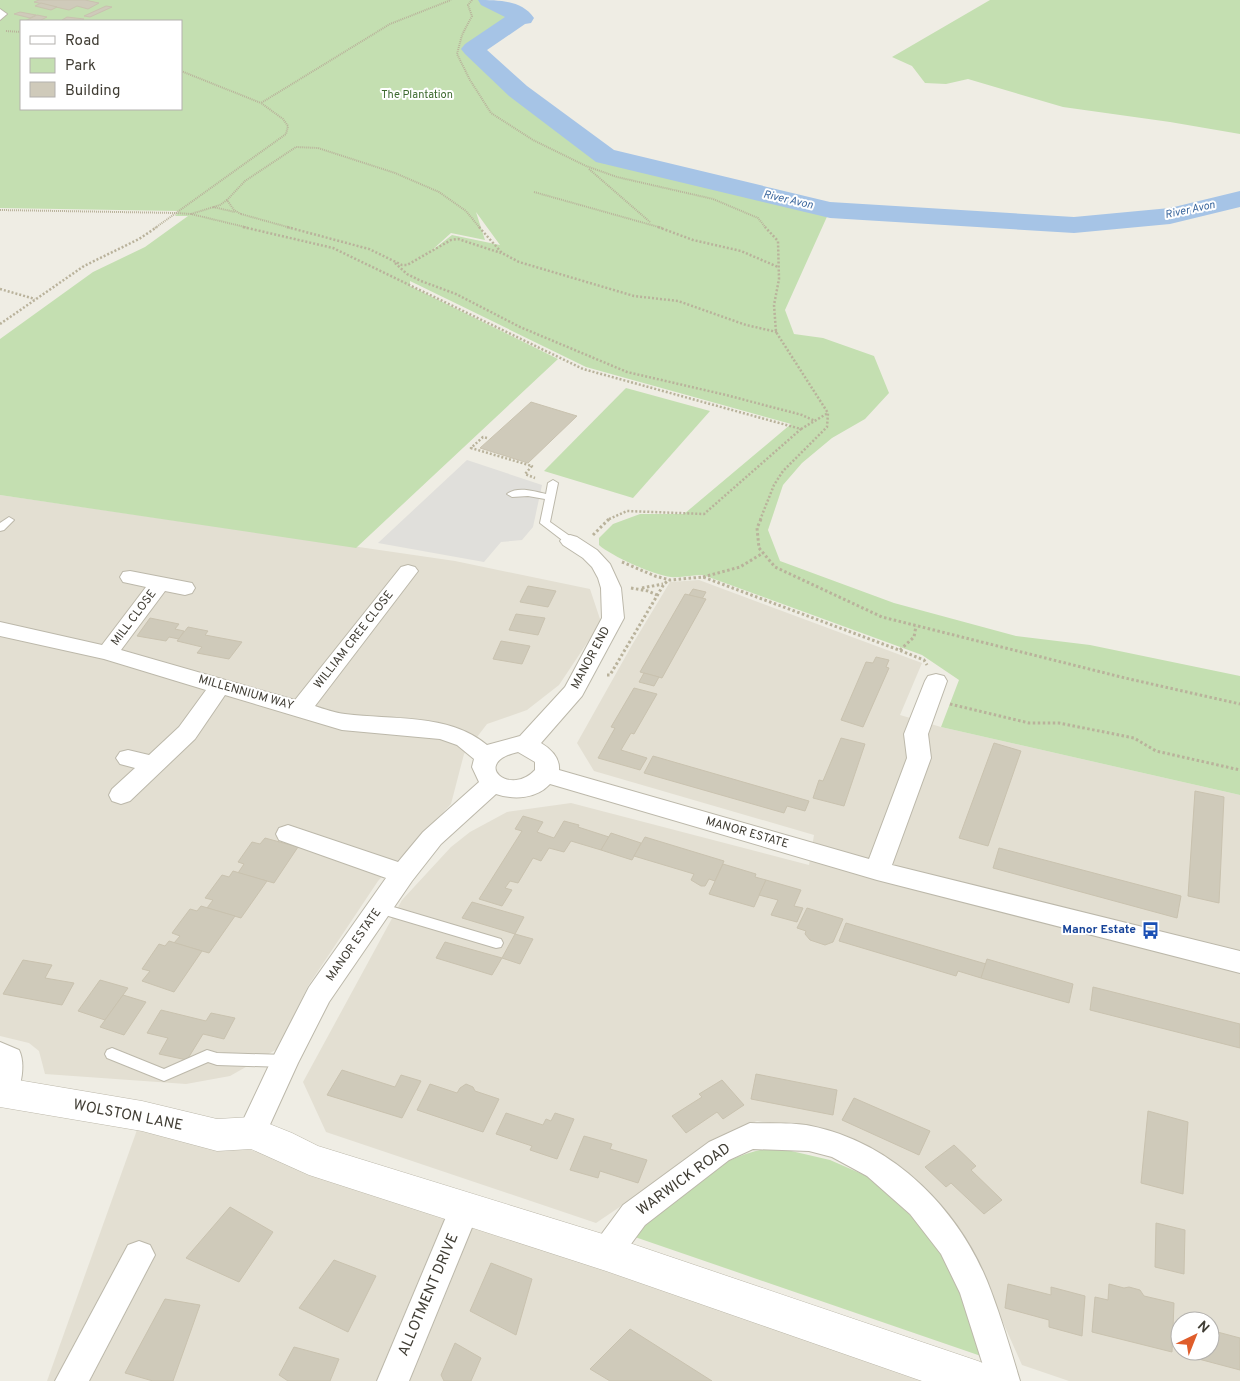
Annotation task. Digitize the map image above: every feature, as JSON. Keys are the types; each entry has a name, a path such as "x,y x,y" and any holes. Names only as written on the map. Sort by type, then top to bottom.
{"street":[{"name":"MANOR END","path":"526,745 574,692 613,618 611,588 608,578 600,564 590,554 581,540"},
{"name":"WILLIAM CREE CLOSE","path":"300,709 408,571"},
{"path":"130,577 185,588"},
{"name":"MILL CLOSE","path":"107,653 160,583"},
{"name":"MILLENNIUM WAY","path":"0,629 107,653 222,685 342,722 442,731 465,739 486,757"},
{"path":"877,870 919,758 916,734 936,681"},
{"path":"121,795 187,733 222,685"},
{"path":"507,745 526,745 536,749 544,756 548,763 545,774 539,781 524,788 513,790 502,788 487,778 483,771 486,757 493,751 507,745"},
{"path":"128,758 154,764"},
{"name":"MANOR ESTATE","path":"545,774 877,870 1240,962"},
{"name":"MANOR ESTATE","path":"252,1133 285,1061 319,995 403,874 432,838 493,783"},
{"path":"288,834 326,837 403,874"},
{"name":"WOLSTON LANE","path":"0,1054 9,1058 2,1092 142,1116 218,1135 252,1133"},
{"path":"252,1133 309,1159 606,1253 978,1381"},
{"name":"WARWICK ROAD","path":"606,1253 634,1215 719,1151 750,1136 810,1138 839,1146 878,1167 920,1204 952,1244 975,1290 1004,1381"},
{"name":"ALLOTMENT DRIVE","path":"393,1381 465,1208"},
{"path":"71,1381 139,1255"}],"lane":[{"path":"0,11 4,14 0,18"},
{"path":"553,483 545,523 581,540"},
{"path":"512,494 528,493 549,497"},
{"path":"0,528 9,520"},
{"path":"380,908 496,943"},
{"path":"112,1054 164,1075 207,1056 217,1059 285,1061"}],"path":[{"path":"261,102 390,24 451,0"},
{"path":"472,0 468,5 472,16 462,35 457,54 491,113 533,140 586,166 617,177 713,199 758,218 778,241 779,279 774,306 777,332 828,413 827,427 791,460 774,485 757,528 759,548 775,566 882,617 1134,680 1240,704"},
{"path":"0,30 20,32"},
{"path":"0,324 84,266 139,239 286,134 288,126 283,119 261,102 182,71"},
{"path":"191,214 227,200 245,180 296,147 318,148 395,173 439,192 466,211 502,253"},
{"path":"586,166 652,224"},
{"path":"534,192 652,224 693,240 741,250 778,267"},
{"path":"227,200 234,210 241,214"},
{"path":"213,207 369,249 394,263 407,274 434,287 456,294 520,327 626,372 726,395 802,415 815,421"},
{"path":"0,210 191,214 333,248 583,369 801,429"},
{"path":"394,263 407,265 451,240 458,239 502,253 519,262 634,296 678,301 746,325 777,332"},
{"path":"406,282 407,274"},
{"path":"0,289 35,299"},
{"path":"581,540 607,520 627,511 704,514 801,429 828,413"},
{"path":"619,561 670,580 703,577 740,567 763,553"},
{"path":"703,577 924,660 948,704 1029,723 1059,723 1134,738 1156,751 1240,770"},
{"path":"639,588 664,584 670,580"},
{"path":"582,677 610,675 664,584"},
{"path":"899,650 913,639 917,632 916,626"}],"shaded area":[{"path":"467,460 542,485 533,527 522,540 501,542 484,562 378,543"},
{"path":"0,495 455,561 590,589 601,622 559,685 527,710 487,724 464,754 451,804 378,881 308,986 279,1048 230,1076 186,1084 45,1074 39,1051 29,1043 0,1036"},
{"path":"699,580 922,663 900,715 941,727 1240,795 1240,1381 1069,1381 1022,1365 964,1235 900,1169 817,1131 757,1121 735,1129 596,1223 326,1132 303,1082 402,900 451,847 470,832 507,812 571,803 809,865 814,835 594,771 577,743 670,582"},
{"path":"142,1116 885,1349 983,1381 47,1381"}],"green space":[{"name":"The Plantation","path":"0,0 483,0 518,19 473,49 518,92 605,156 830,210 785,310 794,334 823,338 874,356 889,393 865,419 832,438 802,463 783,485 768,530 780,561 894,603 1016,636 1090,645 1240,676 1240,795 941,727 959,680 922,655 703,575 664,576 613,554 599,545 599,538 613,524 640,514 684,514 791,424 586,367 410,281 410,286 558,359 356,548 0,495 0,339 93,272 145,247 188,216 175,216 179,211 0,208","holes":["476,212 500,245 452,235 430,252 451,233 485,240"]},
{"path":"990,0 1240,0 1240,134 1063,107 968,79 946,84 925,83 912,66 892,57"},
{"path":"626,388 710,411 633,498 544,471"},
{"path":"774,1147 830,1160 869,1177 911,1216 948,1259 965,1290 981,1356 632,1236 703,1173 743,1155"}],"building":[{"path":"39,0 85,0 99,3 88,9 77,6 69,10 34,2"},
{"path":"41,3 57,7 51,10 35,6"},
{"path":"106,6 112,7 90,17 84,16"},
{"path":"20,12 36,15 30,18 14,14"},
{"path":"37,15 47,17 41,20 27,20"},
{"path":"67,17 84,19 82,20 62,20"},
{"path":"531,402 577,416 528,463 480,448"},
{"path":"528,586 556,591 548,607 520,602"},
{"path":"693,589 706,592 702,599 689,595"},
{"path":"685,594 706,599 662,678 640,672"},
{"path":"516,614 545,618 538,635 509,630"},
{"path":"150,618 179,624 175,629 184,631 179,639 169,637 166,641 137,636"},
{"path":"188,627 208,631 205,635 242,642 229,659 197,653 202,647 177,641"},
{"path":"501,641 530,646 522,664 493,659"},
{"path":"876,657 889,660 886,667 889,668 863,727 841,720 866,662 873,663"},
{"path":"644,673 659,677 654,686 639,682"},
{"path":"634,688 657,694 634,734 631,733 621,750 647,758 640,770 598,758 615,728 611,727"},
{"path":"841,738 865,744 844,806 813,798 819,780 823,781"},
{"path":"994,743 1021,751 988,846 959,838"},
{"path":"653,756 809,801 805,811 787,806 784,813 644,773"},
{"path":"1195,791 1224,797 1219,903 1188,896"},
{"path":"523,816 543,822 537,832 554,838 564,821 609,837 601,850 571,841 564,852 549,848 541,861 533,858 518,883 510,881 505,888 512,890 502,906 479,899 522,831 515,829"},
{"path":"611,833 641,843 632,860 601,850"},
{"path":"645,837 724,861 715,881 709,879 705,886 701,886 691,880 694,874 634,856"},
{"path":"265,838 298,847 274,883 238,873 244,864 238,862 252,842 260,844"},
{"path":"999,848 1181,896 1177,918 993,868"},
{"path":"723,864 756,874 755,877 766,880 754,907 709,894"},
{"path":"233,871 267,881 241,918 207,908 213,900 205,898 222,875 229,877"},
{"path":"766,880 801,890 794,906 803,908 797,922 771,915 778,900 759,895"},
{"path":"472,902 524,917 515,934 462,918"},
{"path":"201,906 235,916 209,953 174,943 180,936 172,933 190,909 197,911"},
{"path":"807,908 843,919 833,942 825,945 810,940 805,934 806,931 797,928"},
{"path":"846,923 986,964 981,978 958,971 956,976 839,941"},
{"path":"515,934 533,939 520,964 502,958"},
{"path":"169,941 202,951 174,992 142,981 150,971 142,969 159,944 165,946"},
{"path":"445,942 502,958 492,975 436,958"},
{"path":"987,959 1073,984 1069,1003 981,978"},
{"path":"23,960 52,965 45,978 74,983 62,1005 3,994"},
{"path":"100,980 128,988 105,1020 78,1011"},
{"path":"1093,987 1240,1024 1240,1048 1090,1010"},
{"path":"123,995 146,1002 124,1035 100,1027"},
{"path":"161,1010 206,1021 211,1013 235,1018 224,1039 203,1034 187,1060 159,1054 168,1038 147,1033"},
{"path":"342,1070 395,1087 401,1075 421,1081 402,1118 327,1095"},
{"path":"756,1074 837,1090 833,1115 751,1099"},
{"path":"722,1080 744,1105 723,1119 717,1112 686,1133 672,1116 702,1097 699,1094"},
{"path":"430,1084 457,1093 466,1084 473,1087 475,1091 499,1099 483,1132 417,1110"},
{"path":"854,1098 930,1131 919,1155 842,1120"},
{"path":"1148,1111 1188,1122 1183,1194 1141,1183"},
{"path":"506,1113 543,1125 546,1119 551,1121 555,1113 574,1119 557,1159 530,1150 532,1146 496,1134"},
{"path":"584,1136 612,1144 610,1149 647,1160 638,1183 600,1171 598,1178 570,1170"},
{"path":"954,1145 976,1166 971,1170 1002,1200 984,1214 951,1183 946,1187 925,1167"},
{"path":"230,1207 273,1232 239,1282 186,1258"},
{"path":"1156,1223 1185,1230 1184,1274 1155,1267"},
{"path":"334,1260 376,1276 348,1332 299,1308"},
{"path":"491,1263 532,1279 516,1335 470,1311"},
{"path":"1008,1284 1051,1295 1051,1287 1085,1296 1082,1336 1049,1327 1049,1320 1005,1308"},
{"path":"1109,1284 1140,1290 1144,1296 1174,1303 1174,1311 1170,1311 1170,1352 1092,1332 1095,1297 1108,1300"},
{"path":"165,1299 200,1305 173,1381 153,1381 125,1373"},
{"path":"630,1329 712,1381 610,1381 590,1369"},
{"path":"1220,1333 1240,1338 1240,1370 1206,1361 1220,1361"},
{"path":"455,1343 481,1358 471,1381 444,1381 441,1375"},
{"path":"294,1347 339,1359 330,1381 288,1381 279,1375"}],"waterway":[{"name":"River Avon","path":"489,0 523,18 518,19 473,49 518,91 605,156 830,210 1074,225 1170,216 1240,199"}],"place":[{"name":"Manor Estate","path":"1150,930"}]}
